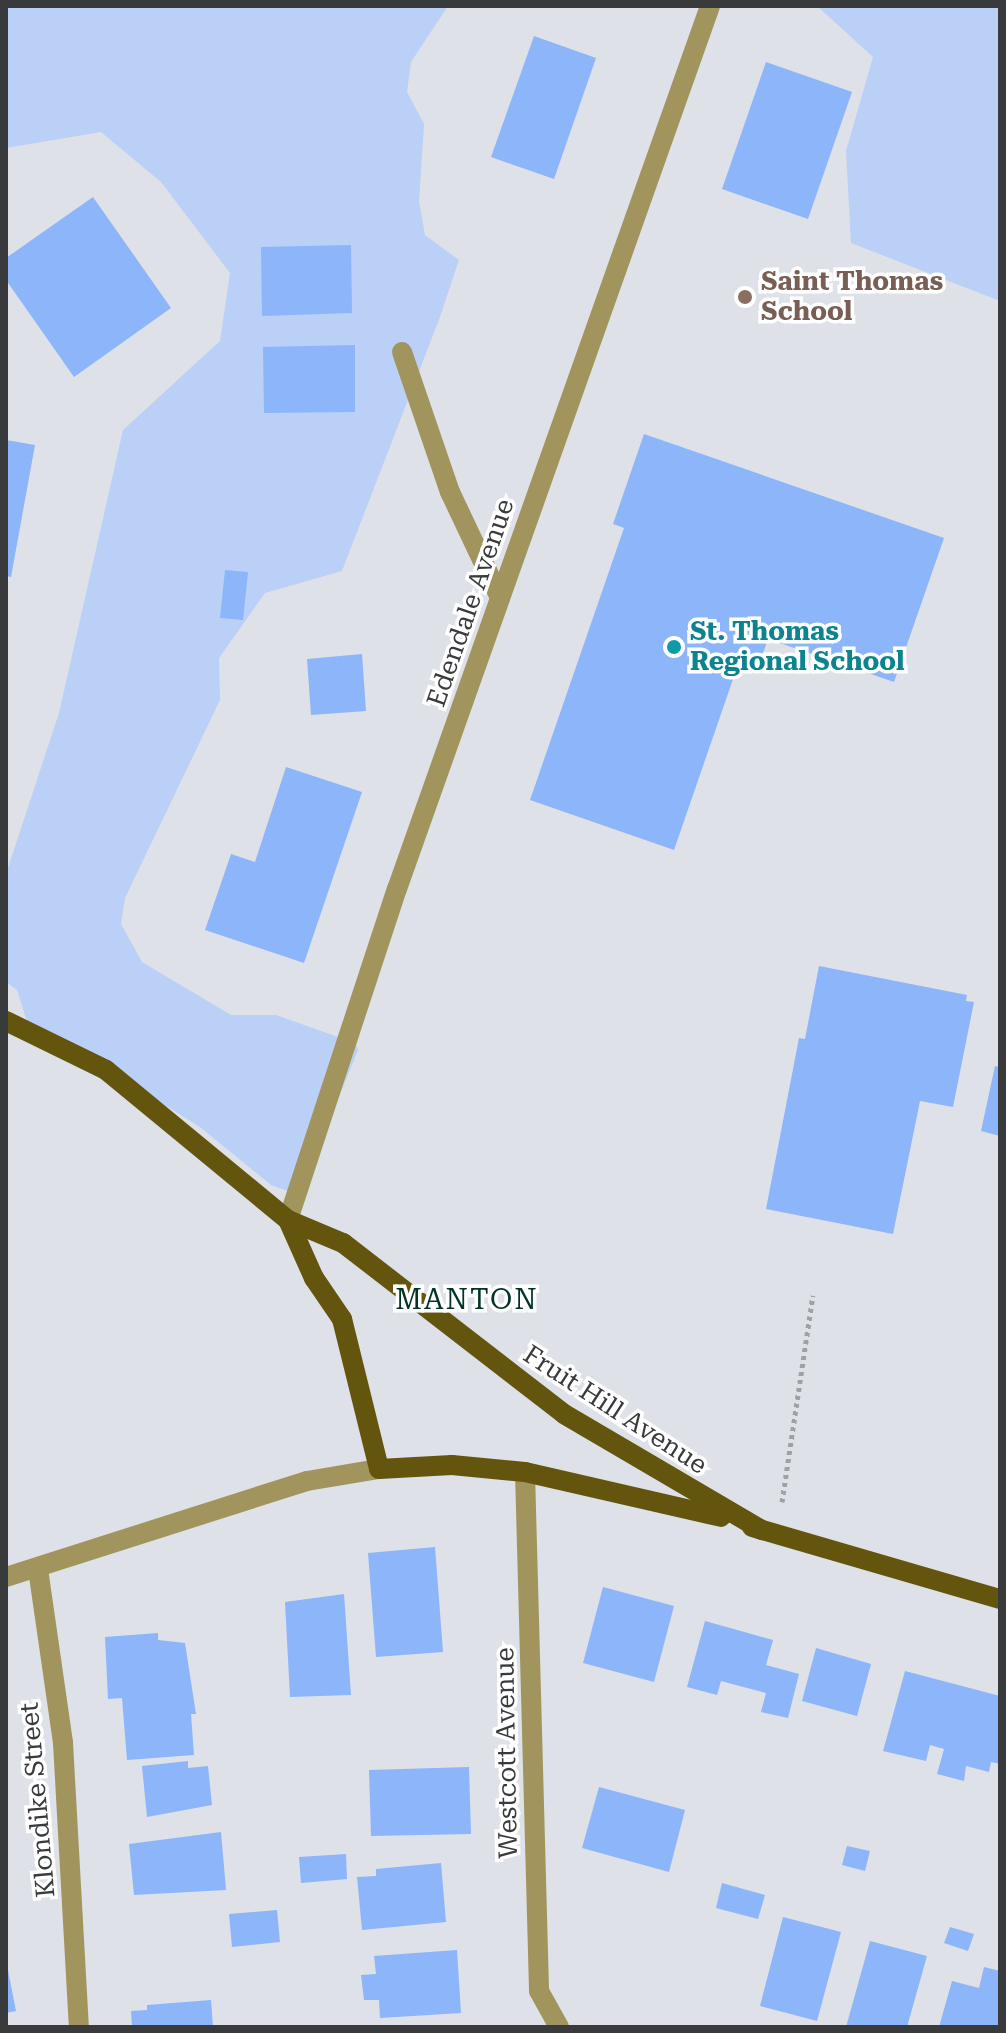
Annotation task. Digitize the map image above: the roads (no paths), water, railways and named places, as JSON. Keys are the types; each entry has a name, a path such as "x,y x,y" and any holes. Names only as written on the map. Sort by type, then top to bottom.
{"main road":[{"name":"Fruit Hill Avenue","path":"6,1021 106,1070 288,1220 343,1243 564,1414 770,1532"},
{"name":"Fruit Hill Avenue","path":"288,1220 314,1278 342,1319 379,1469 452,1465 525,1472 690,1508 1000,1599"}],"street":[{"name":"Edendale Avenue","path":"288,1220 500,598 710,6"},
{"path":"402,352 450,492 500,598"},
{"path":"6,1577 307,1481 379,1469"},
{"name":"Westcott Avenue","path":"525,1472 539,1991 559,2027"},
{"name":"Klondike Street","path":"38,1569 63,1743 79,2027"}],"place":[{"name":"Saint Thomas School","path":"745,297"},
{"name":"St. Thomas Regional School","path":"674,647"}],"district":[{"name":"MANTON","path":"467,1300"}]}
